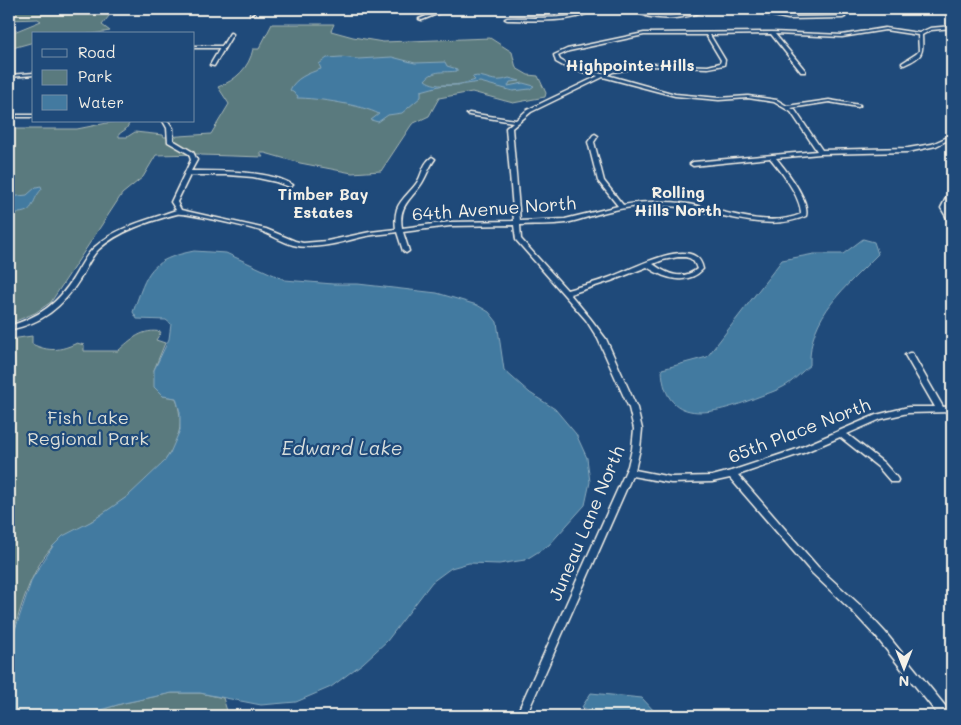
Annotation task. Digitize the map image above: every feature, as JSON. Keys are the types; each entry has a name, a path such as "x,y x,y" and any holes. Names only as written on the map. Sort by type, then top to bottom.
{"street":[{"path":"146,12 153,9"},
{"path":"251,13 254,9"},
{"path":"421,18 447,9"},
{"path":"508,18 564,17 587,13 592,9"},
{"path":"633,9 652,15 672,16 706,9"},
{"path":"742,9 788,18 842,17"},
{"path":"820,152 793,111 775,101 757,97 704,98 675,95 561,64 556,56 568,50 635,36 707,33 851,35 885,29 920,34 930,29 952,27"},
{"path":"469,114 515,121 529,111 562,97 602,75 623,68 649,65 719,65 723,60 707,33"},
{"path":"772,33 803,70"},
{"path":"212,65 231,34"},
{"path":"904,64 912,60 921,50 920,34"},
{"path":"195,47 223,47"},
{"path":"9,76 32,74"},
{"path":"788,107 829,102 858,106"},
{"path":"19,116 32,116"},
{"name":"Juneau Lane North","path":"515,121 508,131 518,239 596,329 633,408 638,429 638,440 629,472 521,716"},
{"path":"9,328 40,316 59,304 91,255 103,243 118,234 179,211 174,202 194,164 194,156 170,141 170,128 166,122"},
{"path":"595,136 590,142 601,181 622,207"},
{"path":"693,164 820,152 908,150 934,145 952,136"},
{"name":"64th Avenue North","path":"179,211 264,230 293,243 303,245 450,224 572,220 622,207 672,205 754,220 800,218 806,211 782,169 772,157"},
{"path":"406,251 397,218 398,210 402,202 420,183 425,166 432,159"},
{"path":"189,173 252,174 275,179 290,185"},
{"path":"952,196 948,199 944,208 952,222"},
{"path":"565,293 603,282 669,255 682,255 695,260 700,269 693,275 676,278 657,271 648,264"},
{"path":"909,355 940,408"},
{"name":"65th Place North","path":"629,472 671,480 692,481 732,474 800,451 868,421 895,412 940,408 952,409"},
{"path":"841,434 881,465 894,480"},
{"path":"732,474 815,570 857,609 881,635 946,716"}],"green space":[{"path":"9,9 106,10 109,16 102,25 110,31 32,32 32,43 9,49 9,34 41,21 38,19 9,20"},
{"name":"Fish Lake Regional Park","path":"272,24 334,24 331,31 383,42 490,38 512,52 516,68 528,75 538,76 546,93 545,97 513,103 472,92 439,98 429,116 412,124 381,171 352,173 300,163 265,153 260,153 263,157 199,154 156,155 143,177 122,194 51,302 35,313 11,323 11,339 32,336 32,344 49,349 65,348 77,343 84,345 84,351 118,351 143,333 161,332 156,340 165,343 154,370 163,396 176,398 180,419 179,432 165,461 154,474 112,508 63,538 52,547 30,582 9,648 9,129 77,129 112,122 128,122 126,129 119,134 119,137 127,137 135,132 163,135 164,137 211,134 229,104 218,87 236,77 245,68 253,49 259,49"},
{"path":"172,693 200,693 223,698 228,714 223,716 80,716 124,703"}],"water":[{"path":"868,9 942,9 947,13 905,14"},
{"path":"392,57 415,63 445,62 447,66 457,69 457,71 432,74 425,80 442,85 421,91 421,97 402,113 388,115 378,122 371,120 379,114 371,111 339,103 297,98 298,96 290,90 299,79 321,69 319,64 327,58 358,59"},
{"path":"481,76 493,80 509,78 520,81 510,82 508,86 523,83 534,86 530,89 513,91 480,82 452,85 475,80 472,77"},
{"path":"41,186 42,189 29,210 9,213 9,197 27,195 36,187"},
{"path":"863,239 874,242 878,254 842,290 822,317 815,331 811,347 810,365 794,380 774,391 743,403 712,411 697,412 683,409 673,402 665,389 662,369 707,357 782,260 814,254 843,254"},
{"name":"Edward Lake","path":"194,251 226,253 285,280 358,284 437,293 477,305 489,312 497,322 504,370 530,393 555,409 576,434 587,458 590,482 585,505 549,545 525,560 499,564 469,563 451,568 432,582 387,641 363,663 331,687 296,702 261,705 200,693 172,693 124,703 80,716 16,716 9,710 9,648 32,579 53,546 63,536 92,521 128,496 164,462 180,430 180,412 176,398 163,396 154,387 154,370 169,339 171,324 166,320 137,319 133,312 147,277 159,263"},
{"path":"591,693 642,698 655,712 656,716 600,716 582,707"}],"district":[{"name":"Highpointe Hills","path":"630,64"},
{"name":"Rolling Hills North","path":"678,200"},
{"name":"Timber Bay Estates","path":"323,202"}]}
